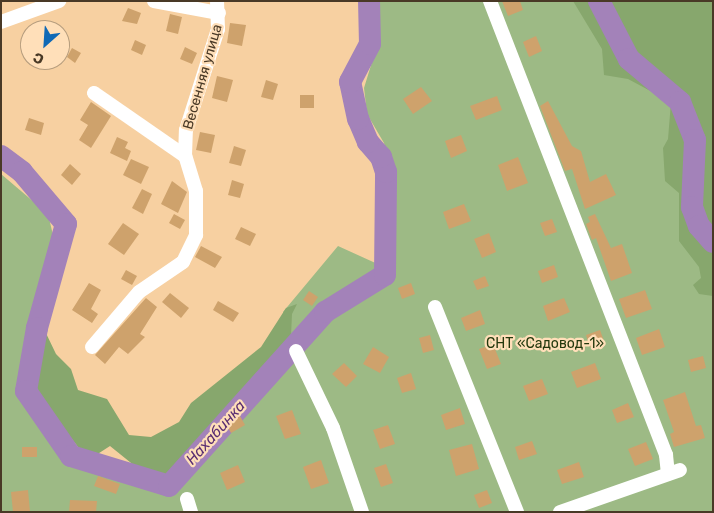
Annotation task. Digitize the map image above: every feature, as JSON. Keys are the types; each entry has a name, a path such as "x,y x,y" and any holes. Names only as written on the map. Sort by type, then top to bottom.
{"street":[{"path":"1,22 60,1"},
{"path":"154,1 218,7"},
{"path":"490,1 674,472 560,512"},
{"name":"Весенняя улица","path":"92,348 139,292 183,262 196,235 196,191 185,156 186,130 218,28 218,7"},
{"path":"94,93 185,156"},
{"path":"435,307 517,512"},
{"path":"296,351 333,428 362,512"}],"green space":[{"name":"СНТ «Садовод-1»","path":"373,1 587,1 674,110 713,262 713,512 1,512 1,174 48,214 53,235 19,390 73,461 150,490 175,491 215,442 223,425 296,346 283,312 338,246 393,271 393,179 384,143 367,114 364,88 376,49"},
{"path":"573,1 713,1 713,296 699,294 693,285 701,278 699,267 679,241 679,193 665,181 663,148 668,139 671,102 628,79 604,75 602,49"},
{"path":"297,304 292,314 291,336 167,476 146,475 110,446 93,457 82,452 34,391 43,327 56,354 71,369 78,390 107,399 129,435 151,437 179,422 191,403 261,347 286,308"}],"building":[{"path":"502,1 520,1 523,10 508,16"},
{"path":"128,8 141,13 137,24 122,21"},
{"path":"170,14 182,17 178,34 166,31"},
{"path":"230,23 246,25 242,46 227,43"},
{"path":"536,36 542,51 529,57 523,42"},
{"path":"135,40 146,45 142,55 131,50"},
{"path":"185,47 197,53 192,64 180,59"},
{"path":"72,48 81,53 75,63 70,59"},
{"path":"217,76 233,80 227,102 212,98"},
{"path":"266,80 278,84 273,100 261,97"},
{"path":"421,87 432,101 413,114 403,99"},
{"path":"300,95 314,95 314,108 300,108"},
{"path":"497,96 502,110 476,120 470,106"},
{"path":"548,101 572,146 581,151 590,182 606,174 616,195 585,209 572,169 565,171 540,106"},
{"path":"91,102 111,116 91,148 79,140 88,125 80,120"},
{"path":"29,118 44,123 41,135 25,130"},
{"path":"200,132 215,135 211,153 196,150"},
{"path":"461,135 467,151 451,158 445,141"},
{"path":"117,137 128,142 125,148 131,151 127,161 110,153"},
{"path":"234,146 246,150 241,166 229,163"},
{"path":"518,157 528,183 507,191 498,165"},
{"path":"131,159 149,167 141,184 123,175"},
{"path":"70,164 81,174 72,185 61,175"},
{"path":"232,180 244,184 240,198 228,195"},
{"path":"172,181 187,192 178,213 161,204"},
{"path":"142,189 152,194 143,214 132,208"},
{"path":"464,204 471,221 449,229 443,212"},
{"path":"174,214 185,220 180,229 169,223"},
{"path":"595,214 611,248 622,244 632,273 611,281 596,238 592,240 586,224 590,222 588,217"},
{"path":"552,219 557,232 545,236 540,223"},
{"path":"123,223 139,234 124,255 108,244"},
{"path":"241,227 256,234 250,246 235,239"},
{"path":"489,233 496,252 482,258 474,239"},
{"path":"201,246 222,257 215,268 195,257"},
{"path":"554,265 558,277 542,283 538,271"},
{"path":"126,270 137,276 132,285 121,279"},
{"path":"485,276 489,286 477,290 473,281"},
{"path":"89,283 101,290 91,309 98,314 92,323 72,310"},
{"path":"411,283 415,294 402,299 398,288"},
{"path":"645,290 652,309 626,318 619,299"},
{"path":"309,291 318,297 312,306 303,300"},
{"path":"170,293 189,308 181,318 162,302"},
{"path":"146,298 157,307 140,334 145,337 128,354 119,347 105,364 95,355"},
{"path":"564,298 570,312 548,321 543,306"},
{"path":"218,301 239,313 233,322 213,310"},
{"path":"480,310 485,324 466,331 461,318"},
{"path":"659,329 665,347 642,355 636,338"},
{"path":"600,330 604,341 590,347 586,335"},
{"path":"430,335 434,350 423,353 419,338"},
{"path":"493,344 501,364 487,369 479,349"},
{"path":"373,347 389,357 380,373 363,364"},
{"path":"703,356 706,368 691,372 688,360"},
{"path":"344,363 357,376 346,387 332,374"},
{"path":"595,363 601,379 577,388 571,372"},
{"path":"411,373 416,389 402,393 397,378"},
{"path":"542,379 548,394 529,401 523,386"},
{"path":"685,392 696,426 701,425 705,438 674,447 670,434 674,432 663,400"},
{"path":"628,403 634,417 617,423 612,410"},
{"path":"460,408 465,424 446,430 441,415"},
{"path":"292,410 301,434 285,439 276,416"},
{"path":"240,416 245,425 231,433 226,424"},
{"path":"388,425 395,444 380,449 373,430"},
{"path":"532,441 537,454 519,460 515,447"},
{"path":"646,442 653,459 635,466 628,449"},
{"path":"472,444 479,469 456,476 449,450"},
{"path":"22,447 37,447 37,457 22,457"},
{"path":"321,460 329,483 311,489 303,467"},
{"path":"579,462 584,477 562,484 557,470"},
{"path":"386,464 393,483 381,487 374,468"},
{"path":"238,465 245,482 227,490 220,473"},
{"path":"98,476 120,484 116,494 94,486"},
{"path":"28,490 30,512 13,512 11,492"},
{"path":"487,490 492,503 479,508 474,495"},
{"path":"70,500 97,501 96,512 69,512"}],"waterway":[{"name":"Нахабинка","path":"1,156 22,172 66,224 37,328 26,391 71,456 169,486 325,312 385,275 386,172 381,157 368,142 358,119 350,82 370,44 369,1"},
{"name":"Нахабинка","path":"599,1 629,59 680,102 695,140 692,207 699,226 713,242"}]}
